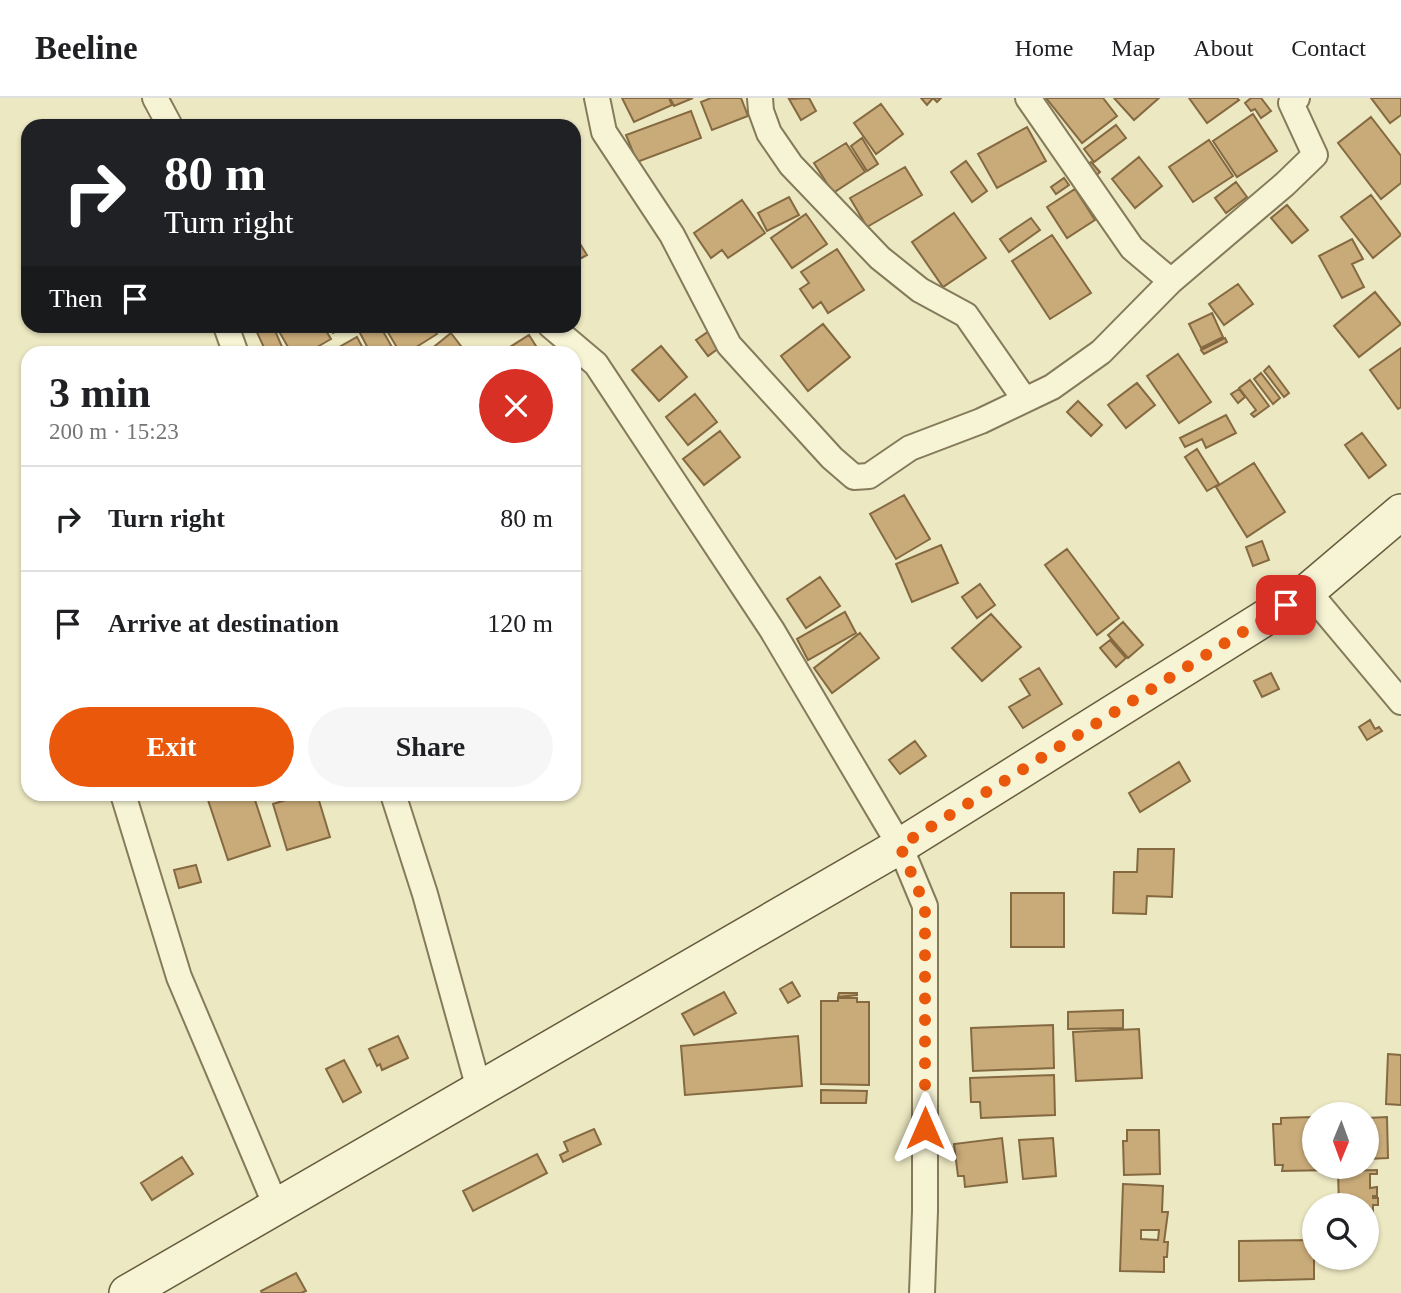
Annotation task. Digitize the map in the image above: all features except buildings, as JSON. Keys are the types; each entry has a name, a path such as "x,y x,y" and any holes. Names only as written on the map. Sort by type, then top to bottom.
{"main road":[{"path":"127,1293 900,846 1308,591 1401,512"}],"street":[{"path":"155,98 166,119"},
{"path":"597,98 604,132 671,235 729,345 832,458 854,477 869,476 910,448 981,421 1052,387 1101,352 1171,281 1315,155 1291,100"},
{"path":"760,98 761,111 769,133 791,165 880,258 920,290 966,315 1025,400"},
{"path":"1028,98 1132,248 1171,281"},
{"path":"559,333 575,346"},
{"path":"581,351 596,364 772,630 900,846 925,906 925,1211 922,1293"},
{"path":"1308,591 1401,702"},
{"path":"125,801 179,977 276,1206"},
{"path":"395,801 425,894 479,1089"}],"route":[{"path":"925,1128 925,906 900,846 1286,605"}]}
